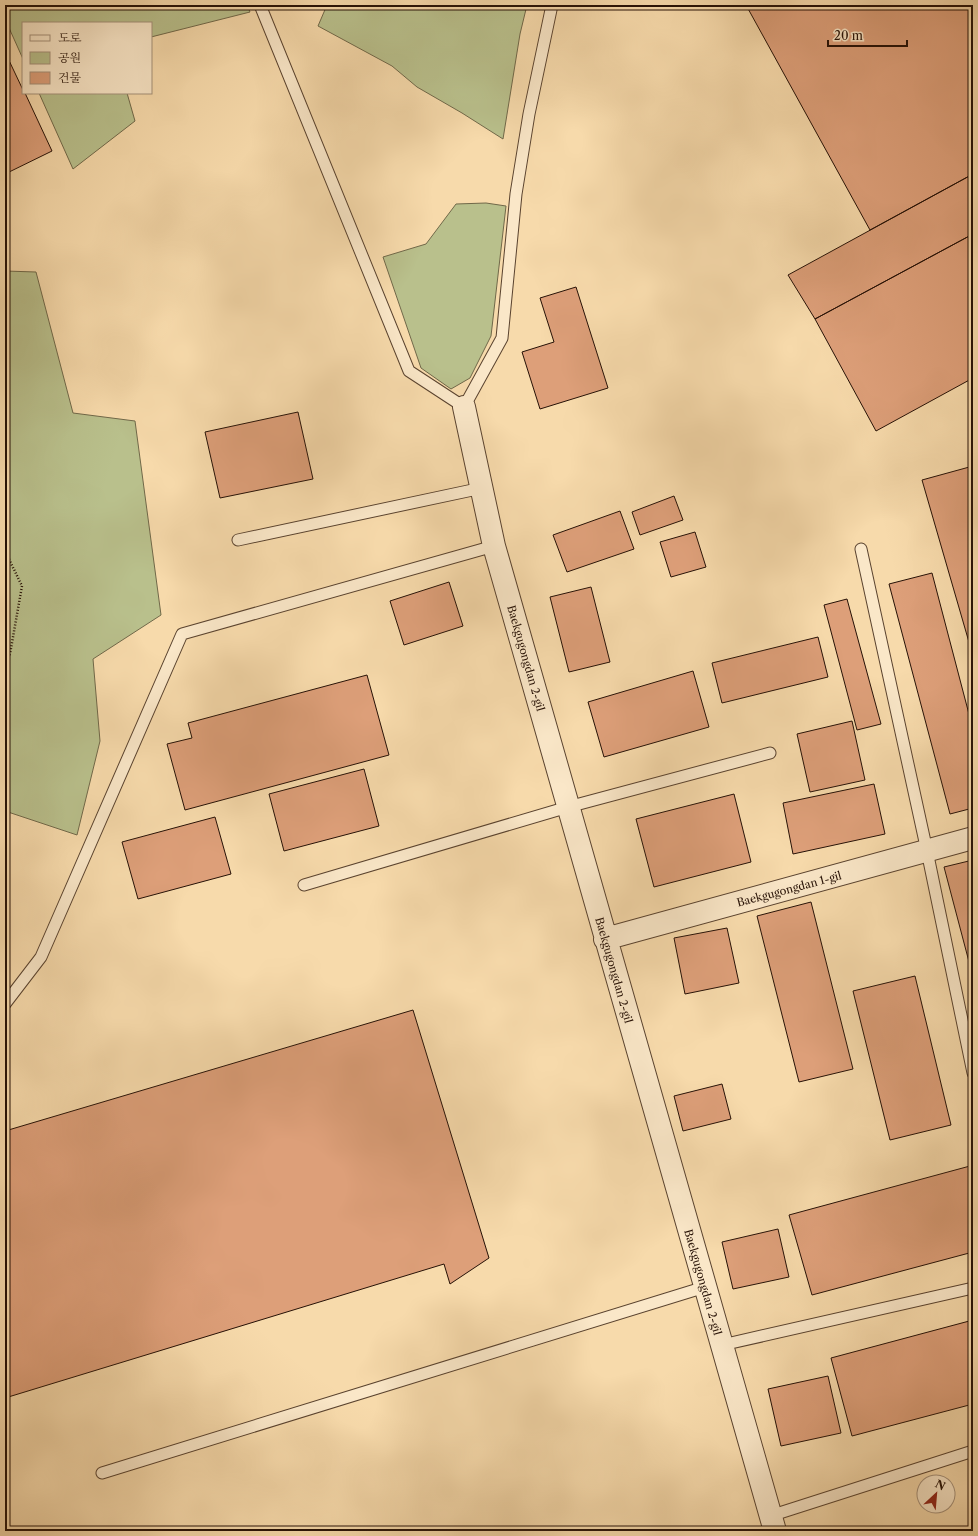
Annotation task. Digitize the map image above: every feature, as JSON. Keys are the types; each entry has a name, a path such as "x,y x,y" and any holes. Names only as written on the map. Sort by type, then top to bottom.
{"street":[{"name":"Baekgugongdan 2-gil","path":"464,407 494,546 773,1523"},
{"name":"Baekgugongdan 1-gil","path":"605,939 973,838"}],"lane":[{"path":"260,5 409,370 464,407 502,338 516,194 529,114 552,5"},
{"path":"238,540 482,488"},
{"path":"5,1004 41,957 182,634 494,546"},
{"path":"861,549 927,851 973,1073"},
{"path":"304,885 568,807 770,753"},
{"path":"102,1473 705,1287"},
{"path":"722,1345 973,1288"},
{"path":"773,1523 973,1451"}],"path":[{"path":"5,551 22,586 10,654 5,662"}],"green space":[{"path":"5,5 247,5 250,12 152,37 152,22 22,22 22,57 5,19"},
{"path":"327,5 527,5 520,34 503,139 417,87 392,66 318,26"},
{"path":"39,94 127,94 135,121 73,169"},
{"path":"486,203 506,206 491,336 470,378 451,389 421,368 383,257 426,244 456,204"},
{"path":"5,271 36,272 73,413 135,421 161,615 93,659 100,741 77,835 5,811"}],"building":[{"path":"746,5 973,5 973,174 870,230"},
{"path":"5,52 22,88 22,94 25,94 52,151 5,174"},
{"path":"973,174 973,234 815,319 788,275"},
{"path":"973,234 973,378 876,431 815,319"},
{"path":"576,287 608,388 540,409 522,352 554,342 540,298"},
{"path":"298,412 313,479 220,498 205,432"},
{"path":"973,466 973,656 922,480"},
{"path":"674,496 683,520 640,535 632,512"},
{"path":"620,511 634,549 567,572 553,535"},
{"path":"695,532 706,567 671,577 660,542"},
{"path":"932,573 970,718 973,717 973,808 950,814 889,584"},
{"path":"449,582 463,626 404,645 390,601"},
{"path":"591,587 610,662 569,672 550,597"},
{"path":"847,599 881,724 857,730 824,605"},
{"path":"818,637 828,677 722,703 712,663"},
{"path":"693,671 709,727 604,757 588,702"},
{"path":"367,675 389,755 185,810 167,744 192,738 188,723"},
{"path":"852,721 865,780 810,792 797,734"},
{"path":"364,769 379,826 284,851 269,794"},
{"path":"874,784 885,834 793,854 783,803"},
{"path":"734,794 751,862 654,887 636,819"},
{"path":"215,817 231,874 138,899 122,842"},
{"path":"973,860 973,977 944,867"},
{"path":"811,902 853,1069 799,1082 757,916"},
{"path":"727,928 739,983 685,994 674,938"},
{"path":"915,976 951,1125 890,1140 853,991"},
{"path":"413,1010 489,1258 450,1284 444,1264 5,1398 5,1131"},
{"path":"722,1084 731,1119 683,1131 674,1096"},
{"path":"970,1166 973,1178 973,1252 812,1295 789,1215"},
{"path":"778,1229 789,1277 733,1289 722,1242"},
{"path":"973,1320 973,1404 852,1436 831,1358"},
{"path":"828,1376 841,1433 781,1446 768,1389"}]}
